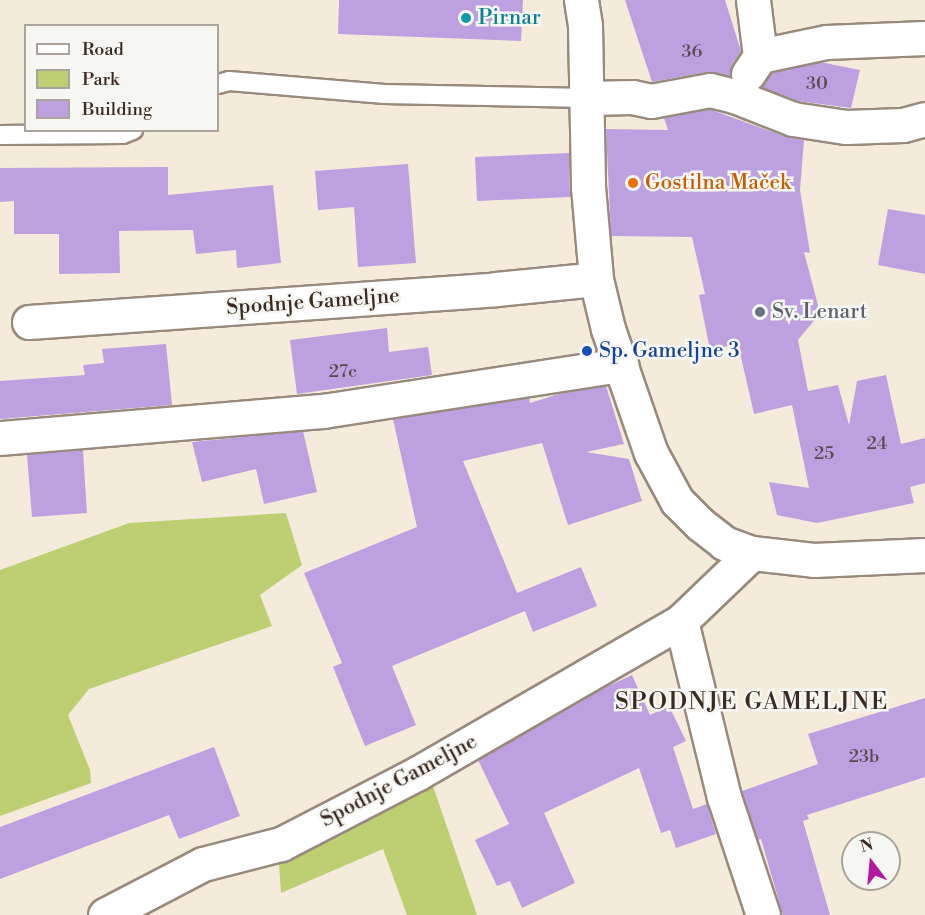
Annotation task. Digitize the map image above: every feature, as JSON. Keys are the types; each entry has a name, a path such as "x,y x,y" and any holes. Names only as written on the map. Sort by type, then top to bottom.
{"street":[{"path":"581,0 585,26 588,98 588,187 596,279 608,329 651,453 677,501 700,524 724,543 753,553 814,560 925,555"},
{"path":"734,96 760,56 753,0"},
{"path":"760,56 826,42 925,38"},
{"path":"588,98 633,97 651,101 710,90 734,96 793,119 846,127 903,125 925,119"},
{"name":"Spodnje Gameljne","path":"29,322 496,289 596,279"},
{"path":"0,438 323,411 621,366"},
{"name":"Spodnje Gameljne","path":"105,915 203,864 281,844 418,773 681,621 753,553"},
{"path":"681,621 724,797 763,915"}],"lane":[{"path":"219,84 229,81 384,94 588,98"},
{"path":"0,135 123,134 128,132"}],"green space":[{"path":"286,513 302,565 260,595 272,626 89,689 68,715 90,770 91,783 0,816 0,570 129,523"},
{"path":"433,786 477,915 407,915 383,849 281,893 279,864"}],"building":[{"name":"Pirnar","path":"339,0 523,0 521,41 338,34"},
{"path":"625,0 725,0 741,51 732,64 730,76 707,72 652,82"},
{"path":"820,62 860,70 851,108 798,101 761,87 771,73"},
{"path":"709,109 786,137 804,140 800,190 810,253 804,252 818,305 817,317 798,340 808,391 838,385 849,425 857,381 886,375 901,444 925,438 925,483 910,487 914,503 817,523 777,515 769,482 809,488 792,405 754,414 738,344 710,350 699,295 705,294 692,237 611,236 606,129 668,130 664,118"},
{"path":"569,153 570,197 477,201 475,157"},
{"path":"408,164 416,263 358,267 354,207 318,210 315,171"},
{"path":"168,167 168,195 273,185 281,263 237,268 236,250 196,254 193,230 119,231 120,273 59,274 59,234 14,234 14,201 0,202 0,168"},
{"path":"888,209 925,215 925,274 878,265"},
{"path":"387,328 389,352 428,347 432,375 297,394 290,340"},
{"path":"166,344 172,405 0,419 0,381 85,375 83,365 104,363 102,349"},
{"path":"606,386 624,444 586,452 629,459 642,501 568,525 542,443 463,461 517,593 581,567 597,606 533,632 525,611 392,666 416,725 365,746 333,667 342,663 304,573 417,527 393,419 529,398 530,403 559,394"},
{"path":"303,431 317,492 264,504 256,469 202,482 192,442"},
{"path":"83,450 87,513 32,517 27,455"},
{"path":"632,675 650,715 669,706 686,741 673,747 693,809 707,804 716,834 676,848 670,830 661,833 639,768 544,813 575,883 522,908 510,881 497,886 475,840 509,824 478,760 600,690"},
{"path":"925,698 925,777 807,815 809,819 803,821 830,915 783,915 761,839 758,840 742,791 818,764 808,734"},
{"path":"214,747 240,816 179,839 169,815 0,879 0,827"}],"place":[{"name":"Pirnar","path":"466,18"},
{"name":"Gostilna Maček","path":"633,183"},
{"name":"Sv. Lenart","path":"760,312"},
{"name":"Sp. Gameljne 3","path":"587,351"}],"district":[{"name":"SPODNJE GAMELJNE","path":"752,703"}]}
